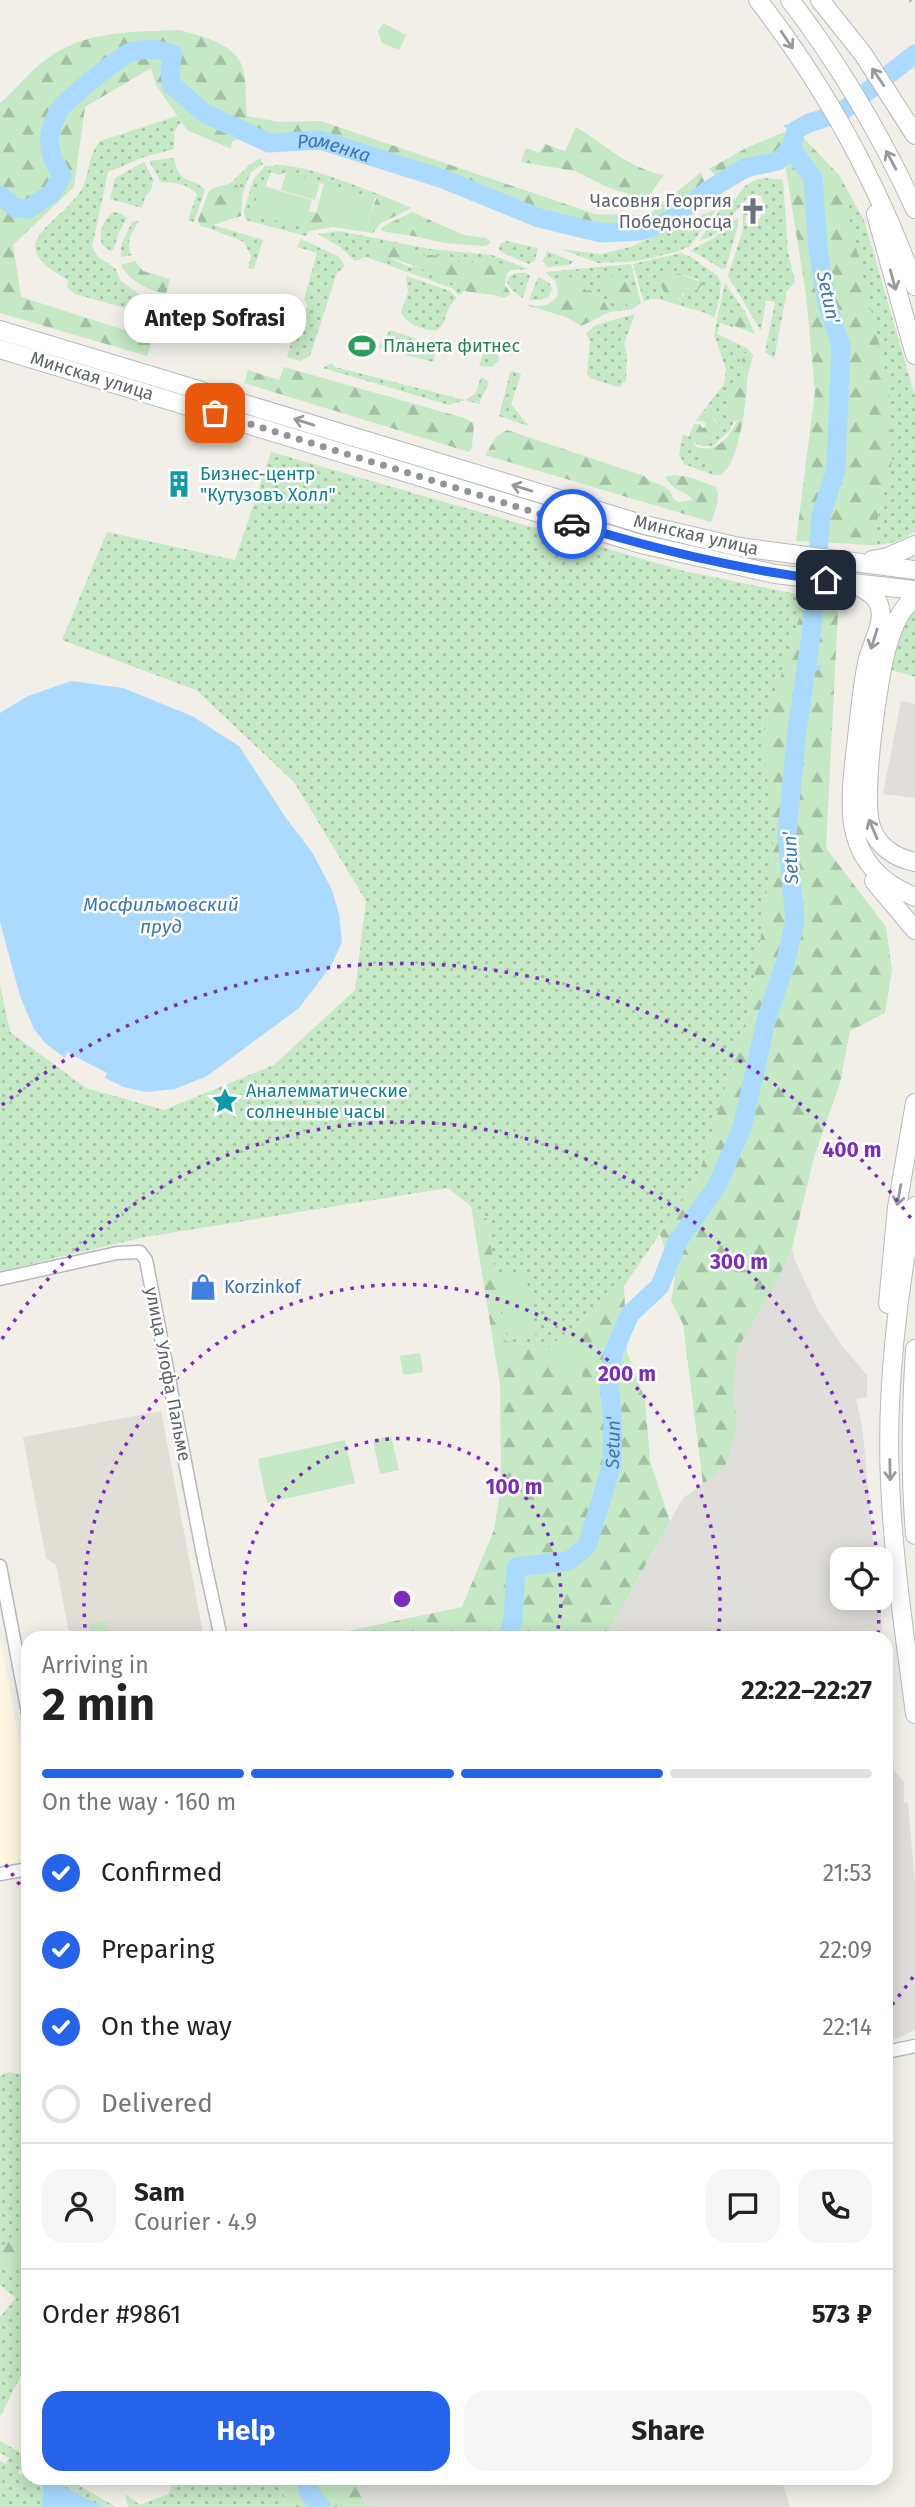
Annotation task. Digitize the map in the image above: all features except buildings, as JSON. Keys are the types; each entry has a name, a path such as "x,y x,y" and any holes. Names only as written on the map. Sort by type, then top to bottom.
{"main road":[{"path":"758,0 816,81 863,166 915,286"},
{"path":"790,0 839,69 893,162 915,209"},
{"path":"820,0 863,54 915,135"},
{"path":"863,166 915,355"},
{"name":"Минская улица","path":"0,330 645,525 739,547 915,570"},
{"name":"Минская улица","path":"0,349 686,556 775,574 915,590"},
{"path":"857,563 888,557 915,545"},
{"path":"853,584 875,598 880,606 881,616 864,680 852,782 853,834 859,857 871,877 915,930"},
{"path":"915,598 899,617 887,645 869,774 868,816 874,834 886,849 915,862"},
{"path":"853,834 874,870 894,887 915,897"},
{"path":"915,1103 891,1261 887,1325 891,1390 890,1483 915,1714"},
{"path":"891,1390 902,1284 915,1206"},
{"path":"915,1349 911,1465 915,1535"}],"street":[{"name":"улица Улофа Пальме","path":"0,1279 117,1253 140,1252 146,1260 202,1555 219,1631"},
{"path":"0,1566 21,1676"},
{"path":"0,1874 21,1870"},
{"path":"893,2051 915,2046"}],"shaded area":[{"path":"901,701 915,704 915,798 883,794"},
{"path":"792,1248 818,1310 843,1347 867,1375 867,1397 856,1399 862,1425 874,1547 830,1547 830,1610 880,1610 882,1631 609,1631 683,1498 703,1484 738,1424 733,1398 737,1350 778,1279"},
{"path":"161,1411 203,1631 69,1631 56,1565 46,1558 23,1437"},
{"path":"0,1639 21,1750 21,1862 0,1866"},
{"path":"893,1761 894,1771 904,1782 904,1802 908,1803 915,1883 915,2030 893,2040"},
{"path":"357,2485 783,2485 790,2507 375,2507 364,2502"}],"green space":[{"path":"383,23 406,35 399,50 382,43 378,32"},
{"path":"180,30 221,44 237,57 245,77 247,116 279,122 321,121 595,214 647,216 701,172 707,191 667,222 640,231 601,233 539,218 443,179 320,140 269,143 248,134 232,142 231,149 187,130 156,85 151,68 85,107 74,187 13,245 21,297 153,339 147,356 0,313 0,103 41,63 79,42 111,34"},
{"path":"177,116 181,122 174,132 174,149 144,157 108,172 92,247 98,257 115,268 121,281 156,306 164,308 164,312 158,317 75,294 67,287 68,280 48,267 38,256 35,245 39,236 80,192 100,141"},
{"path":"576,127 639,167 664,175 646,200 607,187 575,171 521,162 526,148 539,153 545,144 565,151"},
{"path":"792,129 839,175 889,386 892,462 871,545 796,541 815,392 806,295 785,163 727,186 709,169 748,147"},
{"path":"174,158 179,173 205,190 194,222 188,220 197,194 181,184 161,182 149,161"},
{"path":"260,158 263,164 251,172 243,192 233,181"},
{"path":"144,162 154,181 142,208 110,199 115,178"},
{"path":"280,165 317,172 378,194 375,199 286,173 280,175 271,172 265,187 260,185 309,231 306,236 246,220 244,211 253,180 265,166"},
{"path":"286,173 320,182 315,200 281,190"},
{"path":"839,175 864,220 915,396 915,531 900,540 883,544 871,545 892,462"},
{"path":"765,178 783,180 788,252 795,282 787,291 774,359 765,352 775,302 766,300 761,331 728,276 743,229 743,209 750,200 745,222 748,227 754,226 762,212 761,196 749,196 716,234 699,241 722,207 736,198 745,186"},
{"path":"233,181 243,192 241,216 213,225 211,229 200,226 198,220 209,191"},
{"path":"324,184 375,199 366,227 316,213"},
{"path":"260,185 312,200 304,228 252,214"},
{"path":"378,194 412,208 381,223 373,233 333,227 309,231 304,228 309,211 366,227"},
{"path":"716,210 690,246 676,252 637,261 598,263 561,249 601,254 631,247 683,222"},
{"path":"113,212 127,218 111,251 102,245 101,231 106,219"},
{"path":"412,212 432,221 419,237 381,231 382,227"},
{"path":"737,218 738,225 726,268 722,269 691,250 714,238"},
{"path":"139,221 129,241 132,255 121,257 121,245 132,222"},
{"path":"432,221 464,235 486,238 490,242 482,246 444,243 419,237"},
{"path":"213,225 263,240 254,269 248,268 251,256 244,242 211,229"},
{"path":"339,231 430,249 492,255 528,269 511,270 488,261 463,263 439,256 425,256 399,246 372,246 378,257 385,256 407,266 422,268 455,284 464,291 459,295 452,288 366,257 355,261 340,247 318,234"},
{"path":"301,239 339,257 345,266 337,273 310,356 300,361 287,357 301,310 308,306 304,299 317,253 297,247"},
{"path":"507,241 538,248 535,260 529,264 501,252 500,244"},
{"path":"393,242 413,248 424,256 438,256 463,263 483,261 501,264 511,270 507,273 505,285 511,294 504,298 465,291 425,270 373,254 371,246"},
{"path":"547,251 573,262 569,265 547,267 543,261"},
{"path":"681,253 691,257 718,276 721,283 714,318 709,314 658,299 644,302 633,264","holes":["673,271 699,280 698,290 683,288 684,295 679,300 666,297 660,283"]},
{"path":"135,261 143,271 170,279 166,294 140,284 121,265"},
{"path":"631,264 641,303 632,309 610,312 593,291 577,293 582,281 576,277 559,279 556,282 545,272","holes":["603,280 627,280 634,306 616,302 608,296 617,295 602,286"]},
{"path":"673,271 703,283 698,290 684,288 682,298 674,300 666,297 656,274"},
{"path":"511,275 530,275 523,298 511,289 507,282"},
{"path":"619,275 637,296 634,306 608,300 607,296 616,294 602,286 603,280"},
{"path":"406,276 450,291 457,298 437,330 415,325 401,312 408,292"},
{"path":"538,277 549,283 552,290 548,297 529,300"},
{"path":"576,277 582,281 577,293 591,290 610,312 581,326 566,317 526,305 548,304 558,295 556,282 559,279"},
{"path":"725,283 745,312 737,315 733,327 720,323 717,334 747,348 753,355 745,353 741,364 743,374 748,375 747,380 743,379 727,399 730,406 729,416 735,419 730,430 713,446 692,442 712,465 714,475 684,464 679,454 683,434 689,437 693,432 696,438 715,432 719,424 711,415 714,403 697,419 724,384 726,369 714,334"},
{"path":"225,312 223,332 216,338 175,322 178,314 212,322"},
{"path":"745,312 755,334 732,325 737,315"},
{"path":"635,314 624,344 627,354 626,380 619,387 592,379 587,374 590,341 586,333 596,325"},
{"path":"390,330 435,345 434,362 378,348"},
{"path":"497,346 499,360 492,367 479,366 484,351"},
{"path":"745,353 753,355 748,375 738,370"},
{"path":"332,363 335,367 465,400 449,405 323,368"},
{"path":"284,367 464,418 474,423 472,447 469,452 244,383 248,370 279,380"},
{"path":"513,371 521,374 511,404 529,426 499,416 510,373"},
{"path":"481,377 489,382 479,404 465,400 475,394"},
{"path":"743,379 747,380 747,389 738,443 729,465 722,474 714,475 712,465 695,446 716,446 730,433 738,420 734,422 734,419 728,416 730,406 727,399 736,384"},
{"path":"714,403 719,406 711,415 721,429 703,440 696,438 690,433 694,424 706,427 705,422 695,421"},
{"path":"507,430 644,476 665,487 673,499 679,502 693,500 665,477 684,476 716,487 718,500 711,522 485,455 497,436"},
{"path":"271,452 684,571 806,596 762,739 775,829 749,1008 698,1178 624,1286 547,1349 505,1341 487,1219 448,1188 145,1237 0,1271 0,985 10,1032 86,1088 164,1110 274,1065 355,990 366,901 294,782 196,690 62,640 107,532 235,560"},
{"path":"806,596 838,611 826,848 886,927 892,970 885,1013 850,1031 840,1083 814,1157 792,1248 778,1279 737,1350 733,1398 738,1424 725,1466 703,1484 683,1324 671,1301 675,1278 660,1234 698,1178 749,1008 775,829 761,739"},
{"path":"915,609 915,677 889,669 898,638"},
{"path":"471,1206 487,1219 505,1341 547,1349 624,1286 627,1352 645,1400 650,1461 670,1521 609,1631 347,1631 462,1607 494,1530 501,1485 500,1384"},
{"path":"525,1271 537,1334 508,1339 496,1276"},
{"path":"571,1340 583,1377 567,1382 555,1345"},
{"path":"420,1353 423,1372 403,1375 400,1356"},
{"path":"391,1436 399,1470 380,1474 373,1440"},
{"path":"345,1440 355,1483 267,1503 258,1459"},
{"path":"106,1621 108,1631 92,1631 90,1624"},
{"path":"9,2072 21,2075 21,2375 0,2417 0,2317 16,2298 0,2285 0,2076"},
{"path":"21,2228 21,2272 0,2264 0,2248"},
{"path":"0,2441 21,2453 21,2470 18,2471 21,2474 21,2485 41,2485 41,2507 0,2507 0,2461 6,2464 9,2458 0,2453"},
{"path":"58,2485 78,2485 116,2507 89,2501"},
{"path":"172,2485 281,2485 285,2507 128,2507 125,2494 140,2505 168,2494"},
{"path":"281,2485 357,2485 364,2502 375,2507 285,2507"}],"water":[{"name":"Мосфильмовский пруд","path":"71,681 123,688 192,716 239,746 286,818 312,852 332,890 339,914 342,942 331,966 299,1008 207,1076 175,1089 146,1092 124,1087 105,1078 107,1073 67,1052 65,1058 45,1043 34,1029 20,996 0,922 0,713 28,696"},
{"path":"42,2485 59,2485 105,2507 41,2507"}],"waterway":[{"name":"Раменка","path":"0,195 15,208 28,209 51,194 62,176 49,143 59,110 116,61 131,52 147,50 173,54 171,84 204,113 269,143 320,140 443,179 539,218 601,233 640,231 667,222 707,191 745,168 778,161 791,148"},
{"name":"Setun'","path":"509,1631 513,1620 516,1567 569,1561 587,1546 612,1464 613,1423 609,1383 613,1353 630,1314 660,1286 677,1242 717,1186 742,1128 767,1017 785,964 795,921 787,834 797,730 811,636 821,516 836,469 841,345 827,304 818,249 813,178 791,148 796,130 840,113 915,54"},
{"path":"786,126 796,130"},
{"path":"805,675 820,667"},
{"name":"Setun'","path":"307,2485 309,2493 321,2507"}],"railway":[{"path":"910,0 915,8"}],"way so far":[{"path":"215,413 572,524"}],"place":[{"name":"Часовня Георгия Победоносца","path":"753,211"},
{"name":"Планета фитнес","path":"362,346"},
{"name":"Antep Sofrasi","path":"215,413"},
{"name":"Бизнес-центр \"Кутузовъ Холл\"","path":"179,484"},
{"name":"Аналемматические солнечные часы","path":"225,1101"},
{"name":"Korzinkof","path":"203,1287"}],"route":[{"path":"572,524 735,567 826,580"}]}
